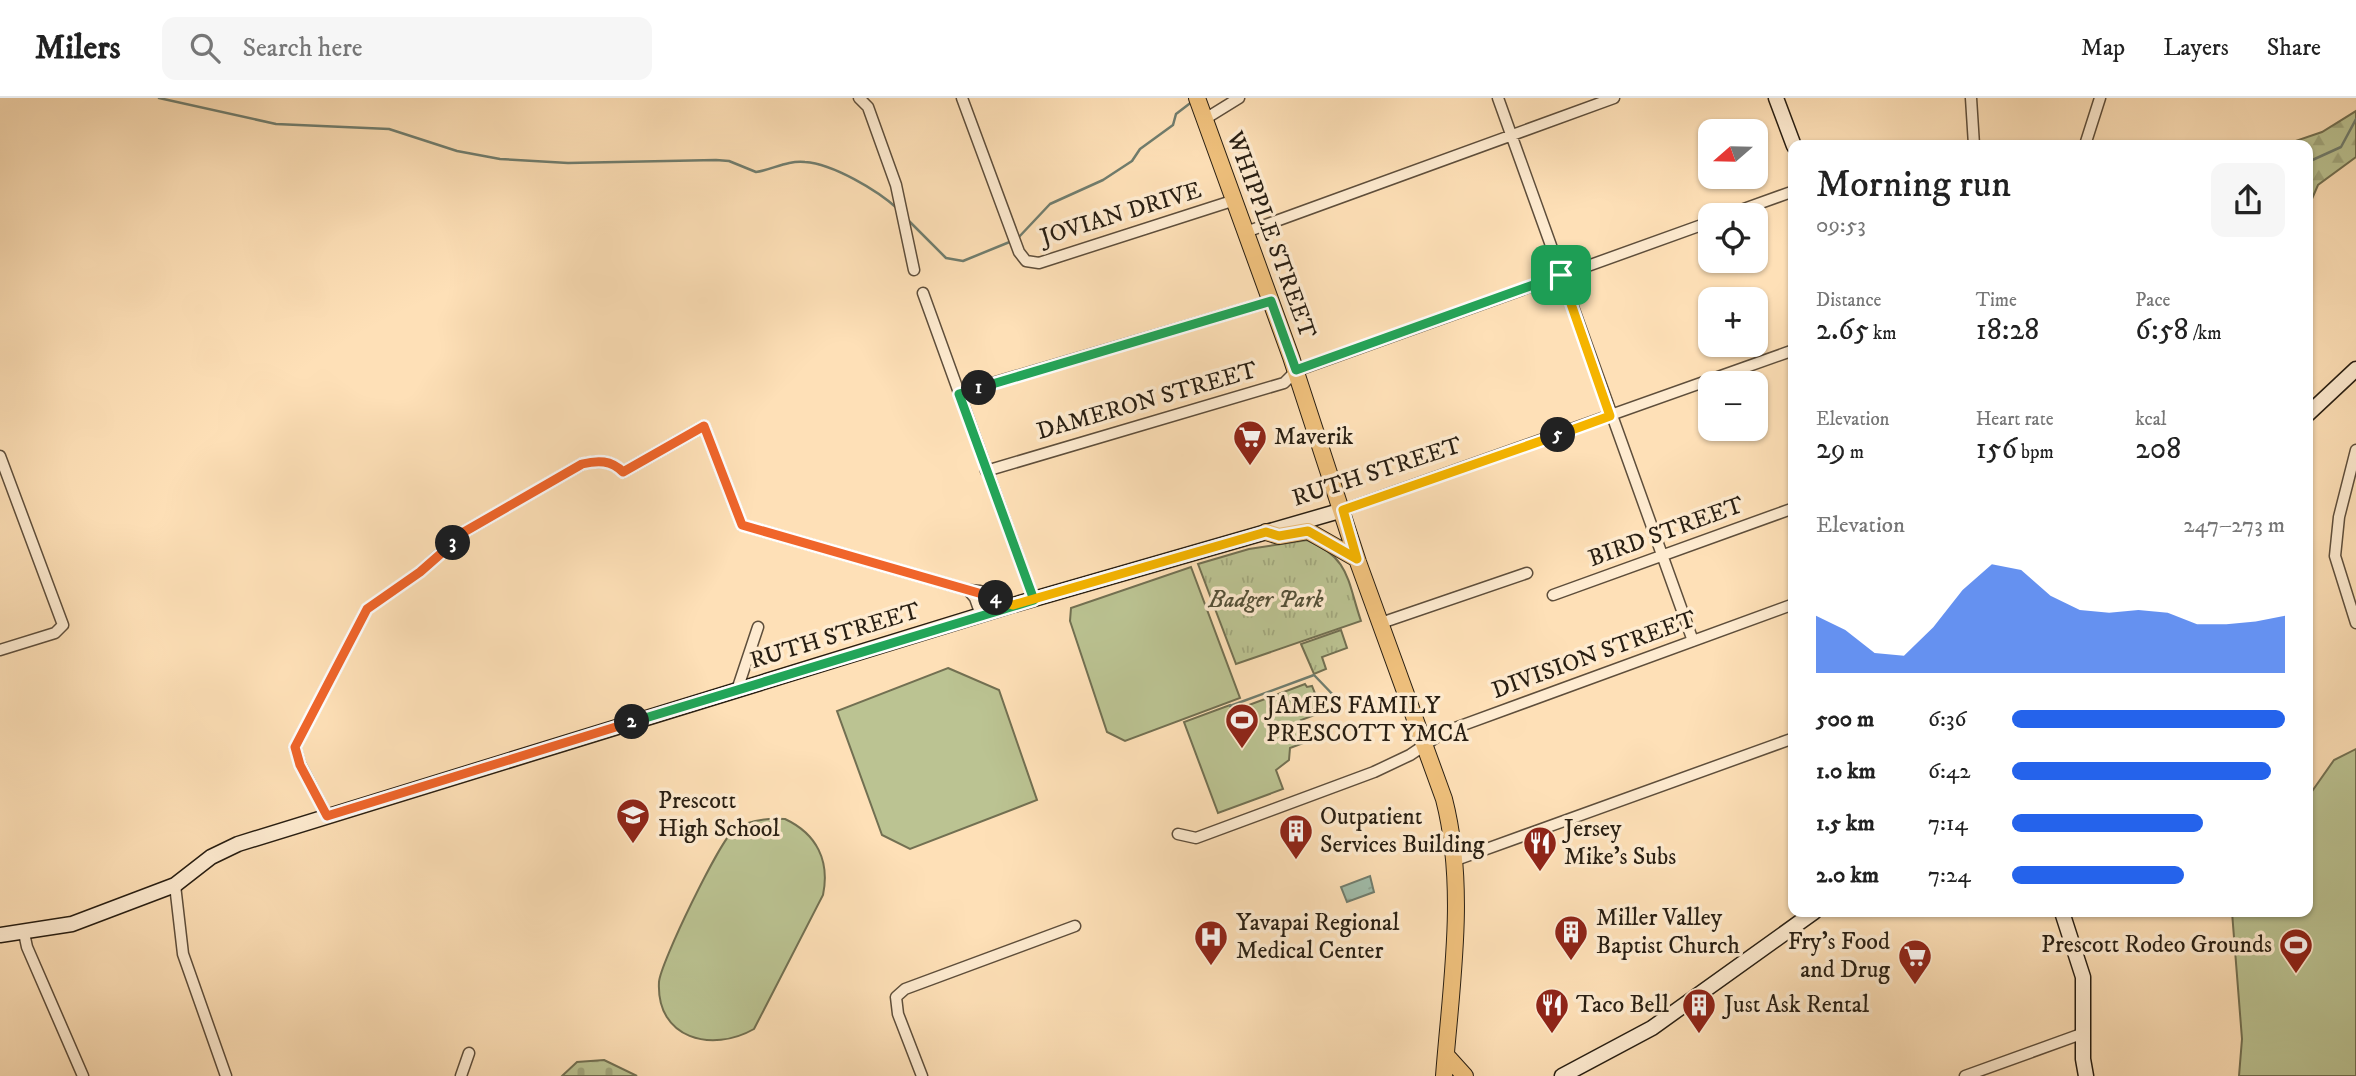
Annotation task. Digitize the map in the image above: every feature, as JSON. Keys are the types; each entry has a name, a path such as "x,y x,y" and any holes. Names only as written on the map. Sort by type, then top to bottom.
{"main road":[{"name":"WHIPPLE STREET","path":"1197,98 1296,370 1357,559 1444,799 1456,860 1444,1076"},
{"path":"1266,532 1279,536 1308,531 1357,559"},
{"path":"1446,1055 1465,1076"}],"street":[{"path":"859,98 868,107 896,185 914,270"},
{"name":"JOVIAN DRIVE","path":"962,98 1019,252 1026,261 1039,263 1235,200"},
{"path":"1205,120 1239,98"},
{"path":"1498,98 1693,641"},
{"path":"1246,232 1614,98"},
{"path":"1776,98 1792,140"},
{"path":"1971,98 1974,140"},
{"path":"2087,140 2100,98"},
{"path":"1760,203 1788,193"},
{"name":"DAMERON STREET","path":"986,471 1284,383 1296,370 1698,226"},
{"path":"923,293 1034,600"},
{"path":"959,394 1271,301"},
{"name":"RUTH STREET","path":"9,932 72,924 175,886 211,857 237,844 1013,605 1343,510 1788,352"},
{"path":"2313,409 2356,369"},
{"path":"327,816 300,765 295,747 367,609 420,572 457,538 582,464 598,460 616,465 623,472 704,426 742,525 968,590 980,591 1013,605"},
{"path":"2356,450 2339,517 2335,556 2356,623"},
{"path":"0,456 63,625 55,633 0,650"},
{"name":"BIRD STREET","path":"1553,595 1788,510"},
{"path":"1381,623 1527,573"},
{"path":"968,590 975,598 981,615"},
{"name":"DIVISION STREET","path":"1178,834 1196,838 1333,788 1410,755 1425,742 1444,732 1788,606"},
{"path":"737,690 758,627"},
{"path":"1456,860 1788,740"},
{"path":"175,886 183,954 226,1076"},
{"path":"1570,1074 1652,1028 1807,917"},
{"path":"2064,917 2083,977 2086,1076"},
{"path":"922,1076 898,1014 896,997 905,989 1075,926"},
{"path":"9,932 27,947 83,1076"},
{"path":"1965,1076 2084,1033"},
{"path":"461,1076 469,1053"}],"green space":[{"path":"2356,111 2356,157 2318,185 2313,196 2313,140 2299,140 2322,132"},
{"name":"Badger Park","path":"1307,540 1332,554 1345,572 1361,621 1236,664 1198,564 1249,549"},
{"path":"1191,567 1240,698 1125,741 1107,732 1070,621 1071,608"},
{"path":"1341,630 1347,648 1322,657 1326,669 1314,674 1301,644"},
{"path":"948,668 999,690 1037,800 910,849 882,835 837,711"},
{"name":"JAMES FAMILY PRESCOTT YMCA","path":"1305,684 1307,687 1312,686 1320,706 1313,709 1315,715 1301,720 1309,741 1290,748 1289,760 1276,770 1283,789 1218,813 1184,722 1230,705 1233,711"},
{"name":"Prescott Rodeo Grounds","path":"2356,749 2356,1076 2239,1076 2242,1039 2232,917 2313,917 2313,790 2334,760"},
{"path":"785,819 805,832 819,850 825,871 823,895 754,1029 721,1040 690,1036 677,1028 667,1017 660,1001 659,982 679,929 704,878 734,830 759,820"},
{"path":"604,1060 637,1076 562,1076 577,1062"}],"water":[{"path":"1370,876 1374,892 1347,902 1341,887"}],"waterway":[{"path":"159,98 276,124 389,129 457,151 500,159 568,163 716,160 729,161 756,172 792,162 805,162 854,179 898,209"},
{"path":"1018,238 1050,204 1103,180 1132,161 1140,149 1173,125 1176,114 1193,101"},
{"path":"2313,160 2341,147 2356,119"},
{"path":"907,219 946,258 963,261 1012,241"},
{"path":"1230,706 1314,675 1338,700"}],"place":[{"name":"Maverik","path":"1250,467"},
{"name":"JAMES FAMILY PRESCOTT YMCA","path":"1242,750"},
{"name":"Prescott High School","path":"633,845"},
{"name":"Outpatient Services Building","path":"1296,861"},
{"name":"Jersey Mike's Subs","path":"1540,873"},
{"name":"Miller Valley Baptist Church","path":"1571,962"},
{"name":"Yavapai Regional Medical Center","path":"1211,967"},
{"name":"Prescott Rodeo Grounds","path":"2296,975"},
{"name":"Fry's Food and Drug","path":"1915,986"},
{"name":"Taco Bell","path":"1552,1035"},
{"name":"Just Ask Rental","path":"1699,1035"}],"route":[{"path":"1561,275 1296,370 1271,301 959,394 1034,600 327,816 300,765 295,747 367,609 420,572 464,532 582,464 598,460 616,465 623,472 704,426 742,525 956,588 980,591 1013,605 1034,600 1266,532 1279,536 1295,531 1308,531 1357,559 1343,510 1610,416 1561,275"}]}
